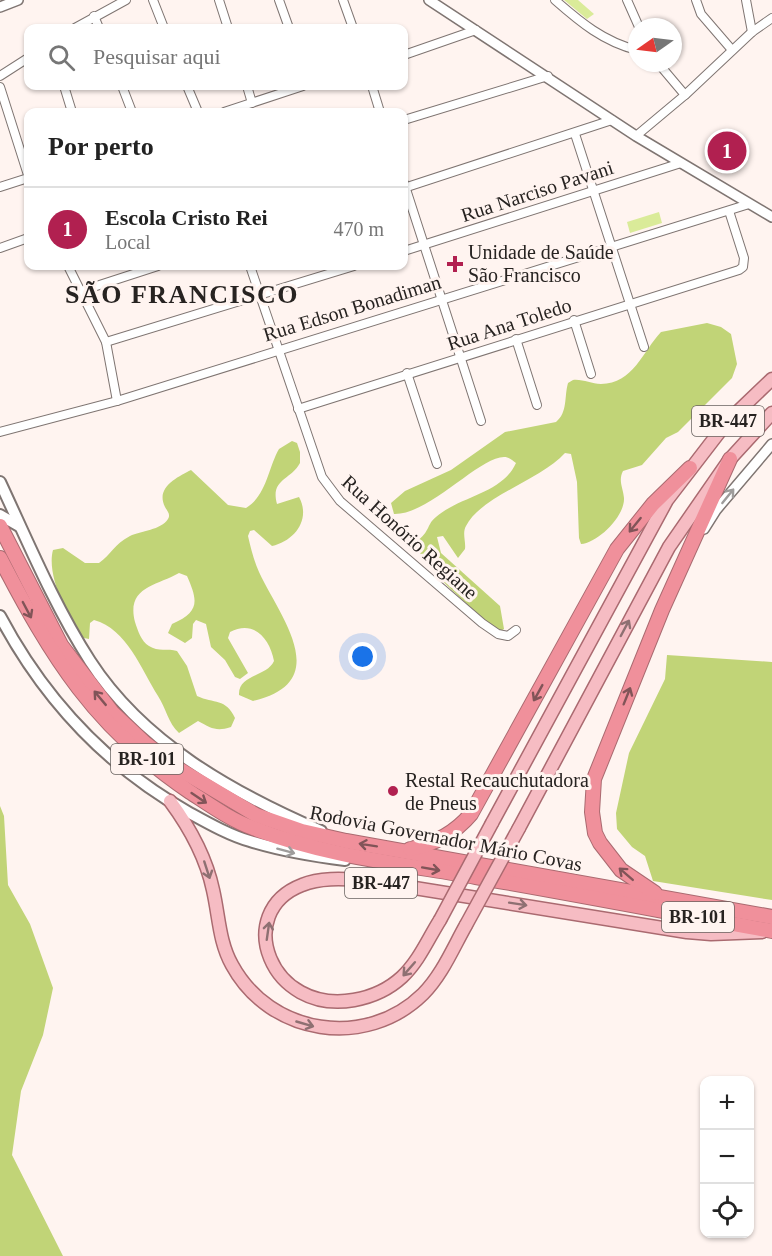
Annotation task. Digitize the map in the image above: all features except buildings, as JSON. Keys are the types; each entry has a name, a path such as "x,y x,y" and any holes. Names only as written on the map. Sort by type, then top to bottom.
{"highway":[{"path":"677,901 641,886 613,862 595,833 592,800 601,759 730,459"},
{"path":"390,849 410,849 430,844 457,829 471,814 617,549 646,511 690,468"},
{"name":"Rodovia Governador Mário Covas","path":"0,526 47,622 80,673 112,712 145,743 179,769 256,815 302,831 346,842 677,901 771,927"},
{"name":"Rodovia Governador Mário Covas","path":"0,558 37,629 68,677 100,716 147,759 211,806 252,828 298,843 373,859 771,927"}],"main road":[{"name":"BR-447","path":"771,927 701,934 365,880 334,880 304,884 283,898 273,911 267,927 267,951 277,974 298,992 326,1002 357,999 387,988 403,976 416,961 440,920 492,823 640,545 667,500 727,422 772,379"},
{"name":"BR-447","path":"170,801 188,828 203,858 213,890 222,940 231,964 254,995 286,1017 311,1026 336,1029 372,1024 394,1015 414,1001 431,984 519,828 669,547 730,459 772,413"},
{"path":"0,482 68,625 91,662 128,708 160,738 230,786 265,807 346,842"},
{"path":"0,514 15,521 22,528"},
{"path":"0,616 42,685 61,708 104,751 170,801 249,841 305,855 350,861 373,859"}],"street":[{"path":"0,7 18,0"},
{"path":"81,24 126,0"},
{"path":"153,0 162,24"},
{"path":"219,0 227,24"},
{"path":"279,0 288,24"},
{"path":"343,0 352,24"},
{"path":"429,0 548,76 636,136 772,217"},
{"path":"555,0 582,24 615,45 628,48"},
{"path":"627,0 635,18"},
{"path":"696,0 701,14 732,50"},
{"path":"746,0 752,32"},
{"path":"94,16 97,24"},
{"path":"636,136 685,95 752,32 772,18"},
{"path":"408,54 476,30"},
{"path":"0,76 24,61"},
{"path":"666,72 685,95"},
{"path":"408,119 548,76"},
{"path":"0,87 24,163"},
{"path":"65,90 71,108"},
{"path":"124,90 130,108"},
{"path":"189,90 196,108"},
{"path":"248,90 252,103"},
{"path":"236,108 291,90"},
{"path":"373,90 379,108"},
{"path":"408,185 575,134 612,120"},
{"path":"575,134 644,347"},
{"name":"Rua Narciso Pavani","path":"408,250 681,163"},
{"path":"0,187 24,178"},
{"path":"408,198 481,421"},
{"name":"Rua Edson Bonadiman","path":"0,432 117,401 440,298 749,204"},
{"name":"Rua Ana Toledo","path":"298,409 743,267 744,258 729,211"},
{"path":"0,248 24,239"},
{"path":"70,270 106,342 117,401"},
{"path":"81,291 146,270"},
{"name":"Rua Honório Regiane","path":"251,270 322,477 339,501 498,634 508,636 516,630"},
{"path":"106,342 340,270"},
{"path":"574,320 591,374"},
{"path":"516,339 537,405"},
{"path":"407,373 437,464"},
{"path":"684,562 716,510 772,444"}],"green space":[{"path":"564,0 578,0 594,14 587,19"},
{"path":"659,212 662,223 630,233 627,222"},
{"path":"707,323 721,327 731,334 737,364 732,378 678,432 666,438 642,465 623,471 621,481 623,505 615,520 602,534 581,544 577,482 571,454 565,453 542,472 498,497 474,515 466,526 465,549 458,558 443,536 437,537 441,553 500,606 504,629 499,632 438,576 419,552 416,542 424,535 436,517 501,482 516,463 506,457 494,459 422,506 408,512 394,514 391,503 405,491 451,470 505,432 556,422 564,409 568,383 573,380 597,384 612,383 629,373 661,332"},
{"path":"292,441 297,443 300,463 276,489 276,496 277,504 299,497 303,513 299,528 288,539 272,546 254,530 250,531 248,536 257,568 295,646 296,664 291,679 278,692 253,701 239,695 240,688 248,679 265,670 274,661 269,645 259,633 246,628 230,632 228,638 248,673 240,679 235,677 225,660 211,647 206,624 196,620 193,624 192,638 185,643 168,633 172,624 188,615 194,605 193,592 187,576 179,573 153,585 145,589 135,601 133,610 135,622 144,641 156,649 177,651 187,666 197,696 224,704 235,718 231,727 214,728 198,721 179,733 172,725 132,651 116,632 94,620 90,623 89,639 84,638 71,620 56,584 53,572 53,550 63,548 85,563 99,563 125,539 165,523 169,516 163,500 165,488 191,470 228,505 246,508 253,503 263,489 279,449"},
{"path":"667,655 772,662 772,900 653,881 645,856 632,847 617,829 616,813 629,753 665,679"},
{"path":"0,806 4,816 8,885 30,924 53,988 43,1035 21,1091 12,1155 63,1256 0,1256"}],"place":[{"name":"Escola Cristo Rei","path":"727,151"},
{"name":"Unidade de Saúde São Francisco","path":"455,264"},
{"name":"Restal Recauchutadora de Pneus","path":"393,791"}],"district":[{"name":"SÃO FRANCISCO","path":"182,294"}]}
